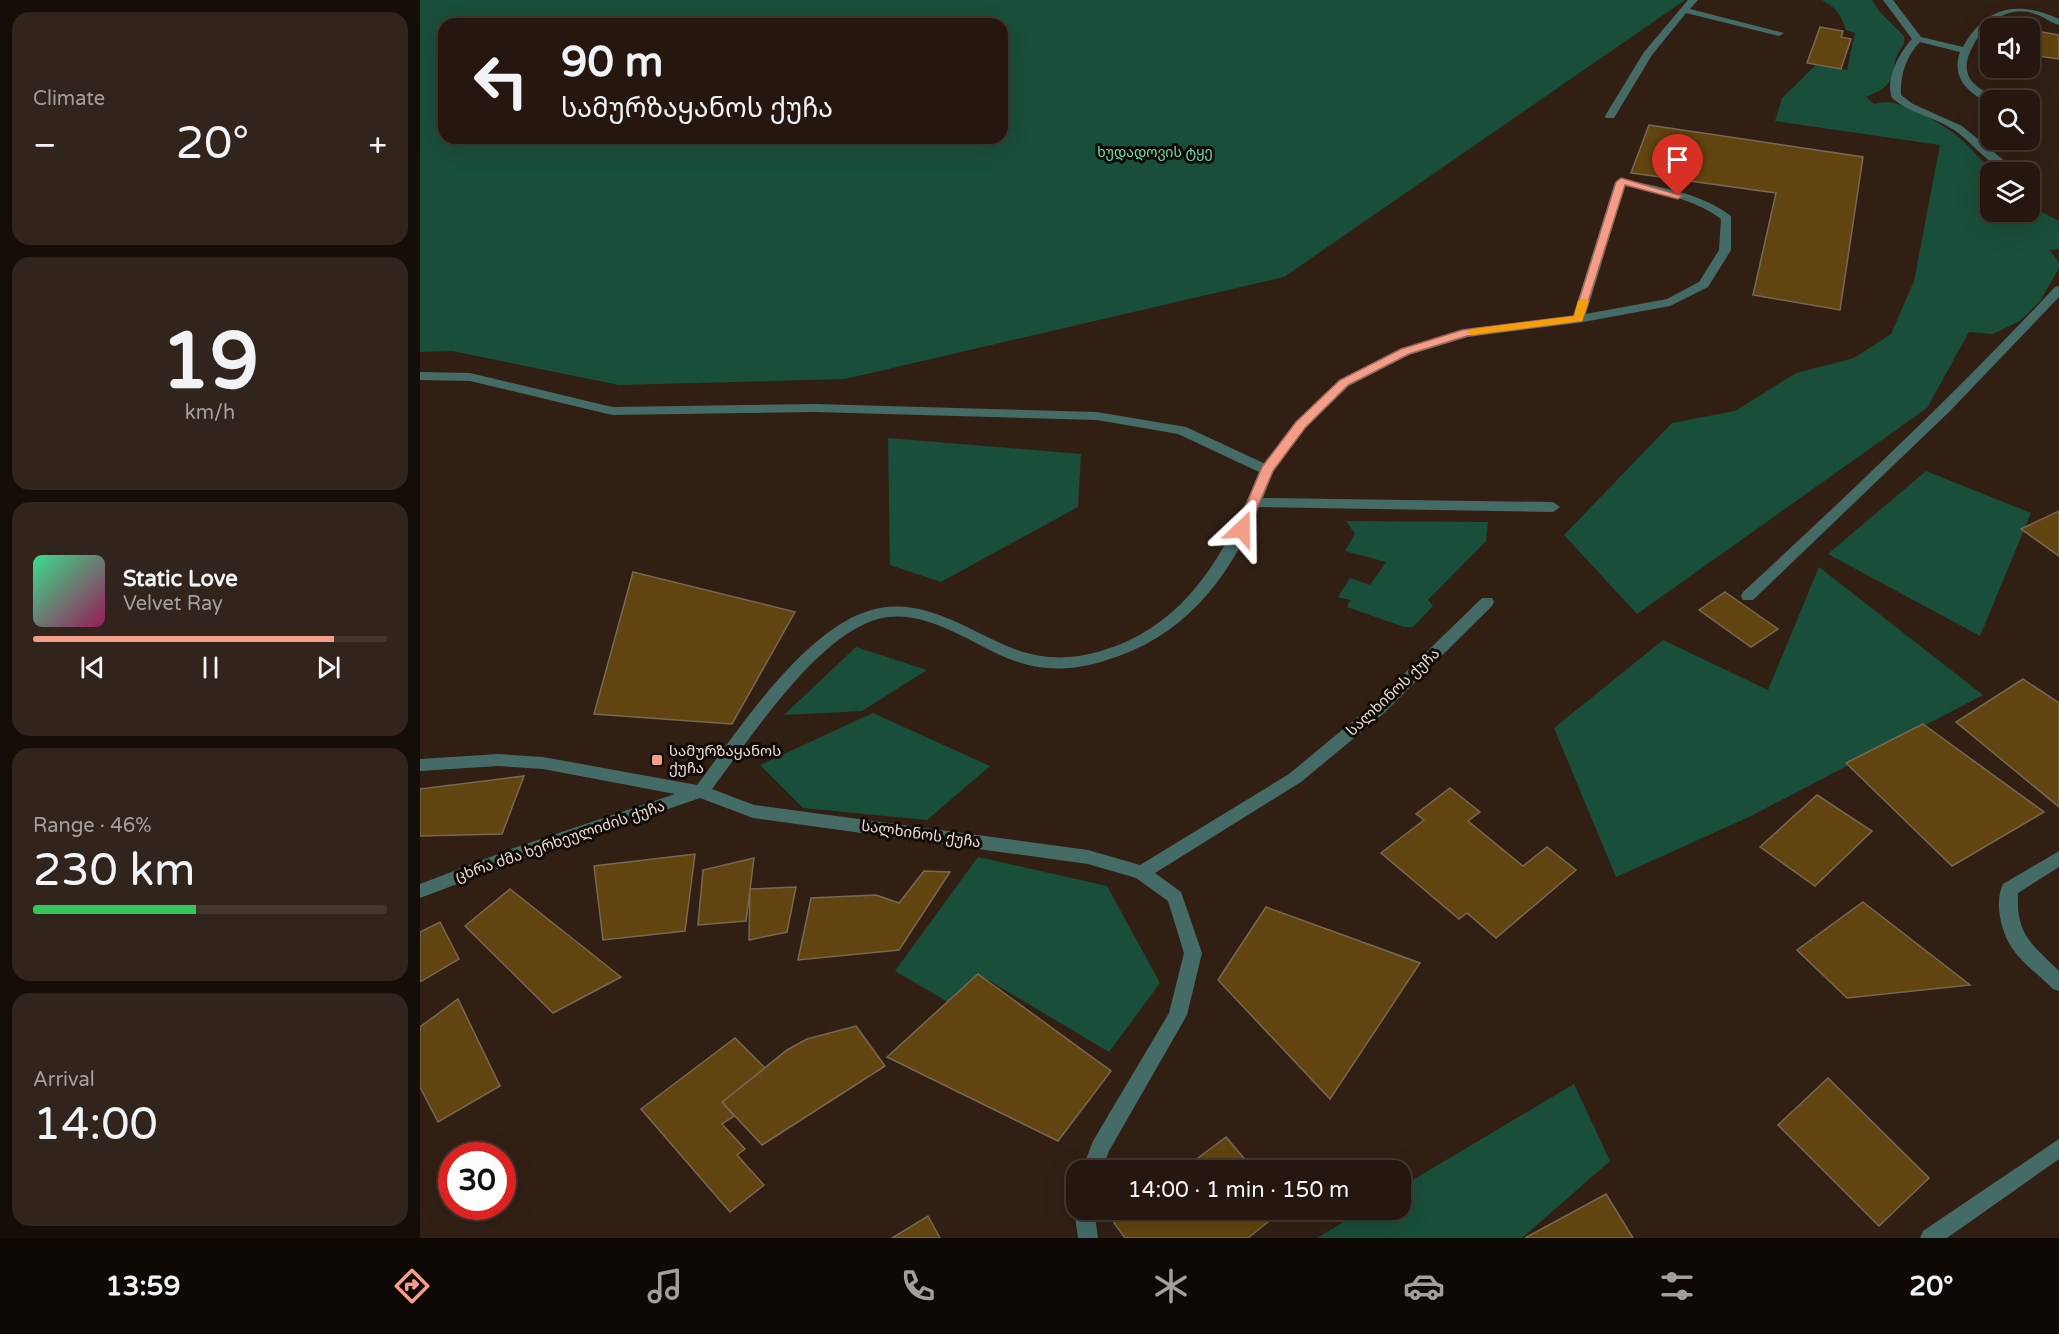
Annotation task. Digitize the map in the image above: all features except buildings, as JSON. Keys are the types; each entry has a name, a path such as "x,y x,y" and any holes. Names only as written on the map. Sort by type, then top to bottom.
{"street":[{"path":"1610,116 1648,54 1693,0"},
{"path":"1888,0 1918,39 1964,50"},
{"path":"1684,10 1779,33"},
{"path":"1980,95 1966,82 1961,64 1964,50 1986,20 2000,12 2019,10 2059,12"},
{"path":"2042,12 2052,20 2059,22"},
{"path":"1918,39 1903,59 1896,83 1896,96 1903,103 1940,118 1958,129 2000,162"},
{"path":"420,765 498,760 543,763 701,792 786,682 827,641 854,623 876,614 901,611 922,615 1022,658 1049,665 1084,662 1130,648 1162,630 1197,597 1242,529 1267,470 1300,425 1344,383 1405,352 1466,333 1578,319 1670,302 1704,284 1725,250 1727,218 1716,208 1697,200 1621,182 1578,319"},
{"path":"1748,596 1914,441 2000,355 2059,290"},
{"path":"420,376 470,377 612,411 815,408 1097,416 1181,429 1267,470"},
{"path":"1253,502 1553,507"},
{"name":"სალხინოს ქუჩა","path":"1142,873 1295,778 1377,710 1487,602"},
{"name":"სალხინოს ქუჩა","path":"701,792 753,811 1088,857 1142,873 1175,897 1192,953 1178,1015 1100,1147 1095,1160"},
{"name":"ცხრა ძმა ხერხეულიძის ქუჩა","path":"420,891 520,853 701,792"},
{"path":"2059,858 2010,889 2008,914 2019,943 2059,983"},
{"path":"1930,1238 2059,1148"},
{"path":"1086,1220 1088,1238"}],"green space":[{"name":"ხუდადოვის ტყე","path":"420,0 1685,0 1284,277 845,379 619,385 452,351 420,352"},
{"path":"1822,0 1872,0 1879,11 1904,36 1904,44 1895,61 1891,80 1879,91 1866,97 1874,104 1888,102 1906,107 1938,123 1957,135 1983,162 1980,162 1980,222 2040,222 2040,211 2059,221 2059,249 2050,250 2059,263 2059,268 2040,301 2020,321 1993,334 1969,332 1927,408 1637,614 1564,535 1672,423 1735,411 1796,373 1854,358 1891,334 1914,281 1940,145 1775,121 1782,98 1816,65 1847,70 1855,33 1846,30 1837,12"},
{"path":"888,438 1081,454 1078,507 941,582 890,565"},
{"path":"1926,471 2031,513 1980,636 1828,554"},
{"path":"1346,521 1488,522 1486,541 1428,600 1433,606 1413,627 1404,627 1347,607 1350,600 1338,597 1350,578 1370,585 1386,562 1345,551 1355,534"},
{"path":"1819,567 1983,695 1749,817 1616,877 1554,728 1663,640 1768,690"},
{"path":"856,647 927,670 862,711 784,715"},
{"path":"873,713 990,766 927,820 803,808 760,765"},
{"path":"978,857 1107,886 1160,983 1109,1052 978,974 948,1002 895,971"},
{"path":"1574,1084 1610,1161 1522,1238 1317,1238 1347,1220 1411,1220 1411,1181"}],"slow traffic":[{"path":"1472,332 1578,319 1584,301"}],"place":[{"name":"სამურზაყანოს ქუჩა","path":"657,760"}],"route":[{"path":"1242,529 1267,470 1300,425 1344,383 1405,352 1466,333 1578,319 1621,182 1678,196"}]}
